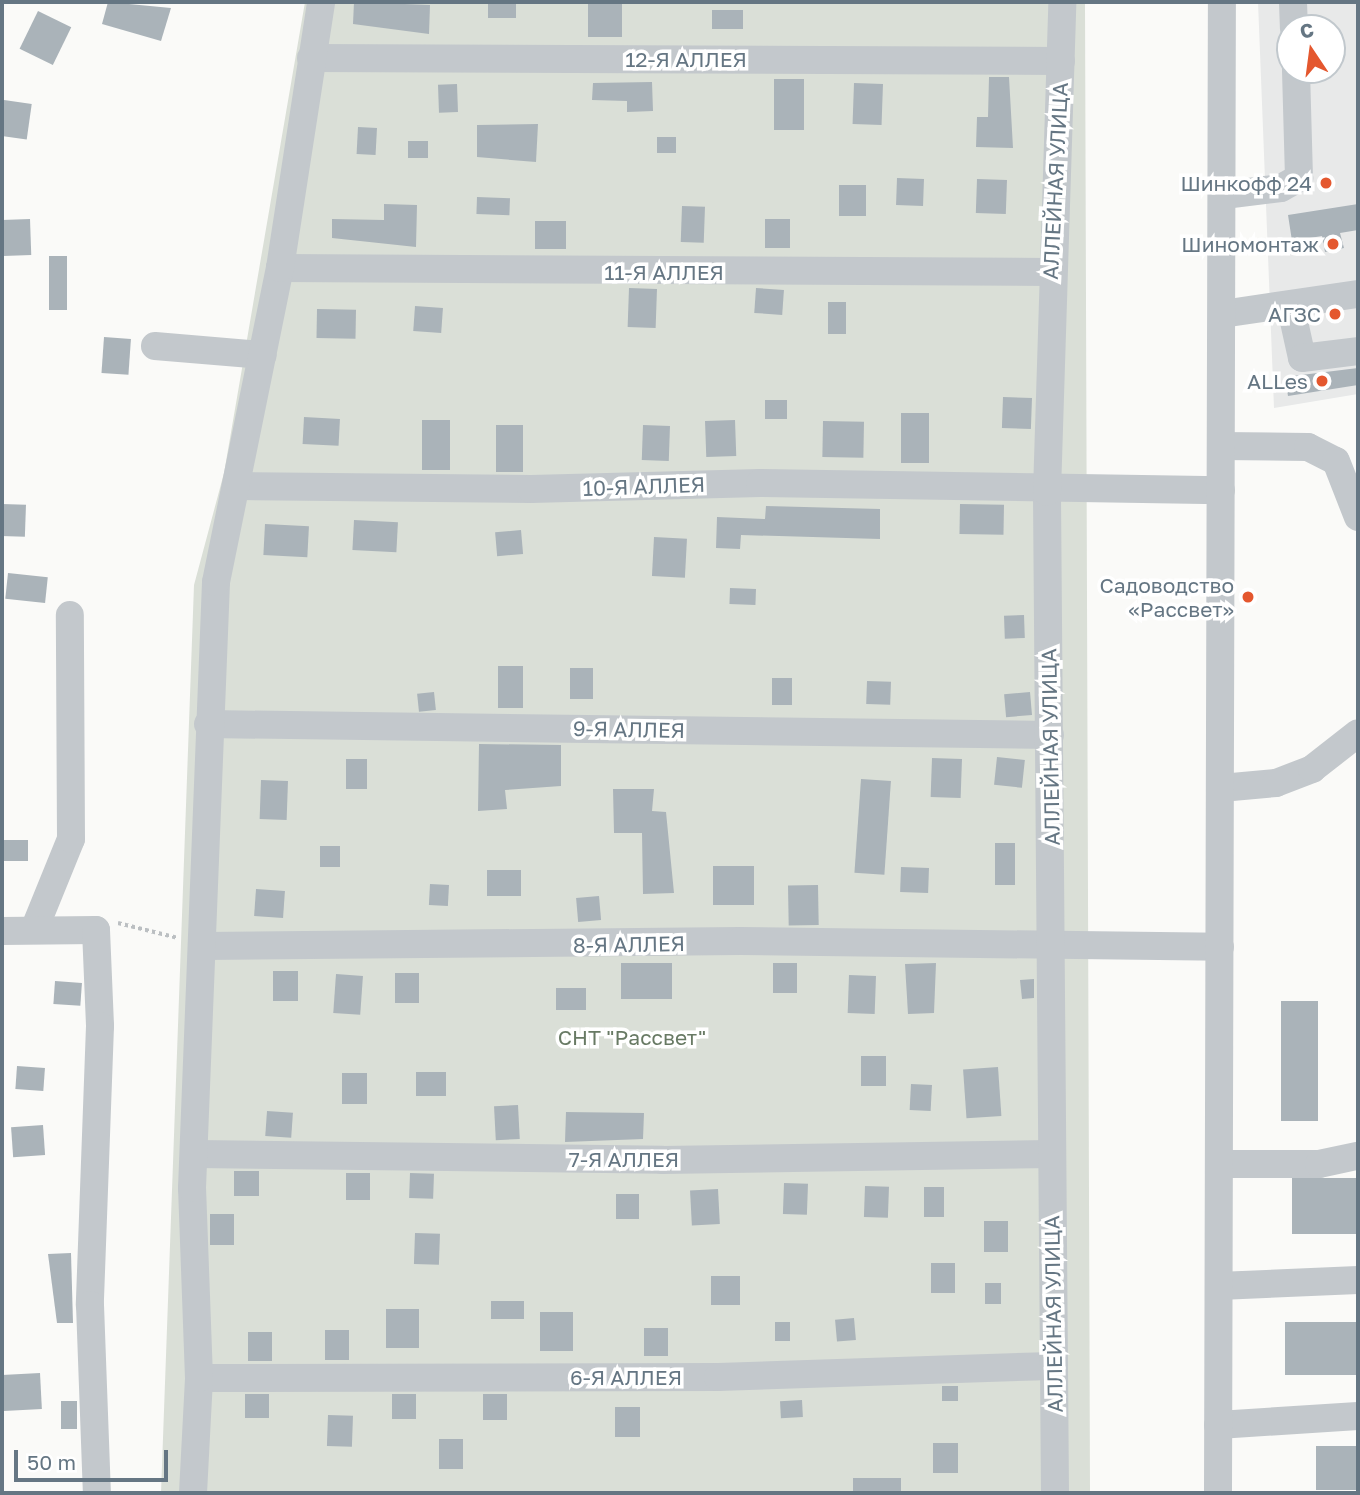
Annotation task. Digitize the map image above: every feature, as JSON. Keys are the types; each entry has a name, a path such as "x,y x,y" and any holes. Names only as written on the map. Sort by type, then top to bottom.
{"street":[{"path":"193,1493 199,1378 197,1154 205,946 208,724 216,582 240,486 280,268 321,2"},
{"name":"АЛЛЕЙНАЯ УЛИЦА","path":"1055,1493 1047,492 1049,272 1062,2"},
{"path":"1218,1493 1224,195 1222,2"},
{"name":"12-Я АЛЛЕЯ","path":"311,58 1061,61"},
{"path":"1224,195 1281,188 1299,178 1296,84"},
{"name":"11-Я АЛЛЕЯ","path":"280,268 1049,272"},
{"path":"1223,314 1291,308 1358,294"},
{"path":"1291,308 1302,358 1358,352"},
{"path":"155,346 264,355"},
{"path":"1221,446 1308,447 1336,461 1358,517"},
{"name":"10-Я АЛЛЕЯ","path":"240,486 531,489 760,483 1047,492 1221,490"},
{"path":"34,930 71,839 70,615"},
{"name":"9-Я АЛЛЕЯ","path":"208,724 1050,735"},
{"path":"1221,788 1276,783 1312,769 1358,733"},
{"path":"2,931 96,930 100,1026 90,1305 97,1493"},
{"name":"8-Я АЛЛЕЯ","path":"205,946 1052,943 1220,947"},
{"name":"7-Я АЛЛЕЯ","path":"197,1154 662,1160 1051,1154"},
{"path":"1219,1164 1320,1164 1358,1156"},
{"path":"1219,1286 1358,1280"},
{"name":"6-Я АЛЛЕЯ","path":"199,1378 730,1377 1054,1366"},
{"path":"1218,1425 1358,1416"}],"path":[{"path":"96,930 119,922 205,946"}],"shaded area":[{"path":"1258,2 1358,2 1358,394 1274,408"}],"green space":[{"name":"СНТ \"Рассвет\"","path":"305,2 1085,2 1090,1493 161,1493 194,585 224,473"}],"building":[{"path":"108,2 171,8 161,41 102,24"},
{"path":"354,2 430,5 429,34 353,24"},
{"path":"488,2 516,2 516,18 488,18"},
{"path":"588,2 622,2 622,37 588,37"},
{"path":"712,10 743,10 743,29 712,29"},
{"path":"38,11 71,27 53,65 20,49"},
{"path":"989,77 1009,77 1013,148 976,147 977,117 988,117"},
{"path":"774,79 804,79 804,130 774,130"},
{"path":"652,82 653,111 627,112 627,101 592,100 593,83"},
{"path":"854,83 883,84 882,125 853,124"},
{"path":"457,84 458,112 439,113 438,85"},
{"path":"4,100 32,104 27,140 2,136"},
{"path":"538,124 536,162 477,157 477,125"},
{"path":"358,127 377,128 376,155 357,154"},
{"path":"657,137 676,137 676,153 657,153"},
{"path":"408,141 428,141 428,158 408,158"},
{"path":"897,178 924,179 923,206 896,205"},
{"path":"977,179 1007,180 1006,214 976,213"},
{"path":"839,185 866,185 866,216 839,216"},
{"path":"477,197 510,198 509,215 476,214"},
{"path":"384,204 417,205 416,247 332,238 332,219 384,220"},
{"path":"1358,204 1358,230 1340,233 1344,248 1325,252 1322,236 1292,241 1288,215"},
{"path":"682,206 705,207 704,243 681,242"},
{"path":"30,219 31,255 3,256 2,220"},
{"path":"765,219 790,219 790,248 765,248"},
{"path":"535,221 566,221 566,249 535,249"},
{"path":"49,256 67,256 67,310 49,310"},
{"path":"629,288 657,289 656,328 628,327"},
{"path":"756,288 784,290 782,315 754,313"},
{"path":"828,302 846,302 846,334 828,334"},
{"path":"415,306 443,308 441,333 413,331"},
{"path":"317,309 356,310 355,339 316,338"},
{"path":"104,337 131,339 128,375 101,373"},
{"name":"ALLes","path":"1358,368 1358,385 1288,396 1285,377"},
{"path":"1003,397 1032,398 1031,429 1002,428"},
{"path":"765,400 787,400 787,419 765,419"},
{"path":"901,413 929,413 929,463 901,463"},
{"path":"304,417 340,419 339,446 303,444"},
{"path":"422,420 450,420 450,470 422,470"},
{"path":"735,420 736,456 706,457 705,421"},
{"path":"823,421 864,422 863,458 822,457"},
{"path":"496,425 523,425 523,472 496,472"},
{"path":"643,425 670,426 669,461 642,460"},
{"path":"2,504 26,505 25,537 2,536"},
{"path":"960,504 1004,505 1003,535 959,534"},
{"path":"766,506 880,509 880,539 741,535 740,549 716,548 717,517 765,519"},
{"path":"354,520 398,522 396,552 352,550"},
{"path":"265,524 309,526 307,557 263,555"},
{"path":"521,530 523,554 497,556 495,532"},
{"path":"654,537 687,539 685,578 652,576"},
{"path":"8,573 48,577 45,603 5,599"},
{"path":"730,588 756,589 755,605 729,604"},
{"path":"1024,615 1025,638 1005,639 1004,616"},
{"path":"498,666 523,666 523,708 498,708"},
{"path":"570,668 593,668 593,699 570,699"},
{"path":"772,678 792,678 792,705 772,705"},
{"path":"867,681 891,682 890,705 866,704"},
{"path":"434,692 436,710 419,712 417,694"},
{"path":"1030,692 1032,715 1006,717 1004,694"},
{"path":"479,744 561,745 561,786 505,790 507,809 478,811"},
{"path":"997,757 1025,760 1022,788 994,785"},
{"path":"932,758 962,759 961,798 931,797"},
{"path":"346,759 367,759 367,789 346,789"},
{"path":"861,779 891,781 884,875 854,873"},
{"path":"261,780 288,781 287,820 260,819"},
{"path":"613,789 654,789 652,811 666,812 674,893 643,894 642,833 614,833"},
{"path":"2,840 28,840 28,861 2,861"},
{"path":"995,843 1015,843 1015,885 995,885"},
{"path":"320,846 340,846 340,867 320,867"},
{"path":"713,866 754,866 754,905 713,905"},
{"path":"901,867 929,868 928,893 900,892"},
{"path":"487,870 521,870 521,896 487,896"},
{"path":"430,884 449,885 448,906 429,905"},
{"path":"818,885 819,925 789,926 788,886"},
{"path":"256,889 285,891 283,918 254,916"},
{"path":"599,896 601,920 578,922 576,898"},
{"path":"621,963 672,963 672,999 621,999"},
{"path":"773,963 797,963 797,993 773,993"},
{"path":"936,963 934,1013 908,1014 905,964"},
{"path":"273,971 298,971 298,1001 273,1001"},
{"path":"395,973 419,973 419,1003 395,1003"},
{"path":"336,974 363,976 360,1015 333,1013"},
{"path":"849,975 876,976 875,1014 848,1013"},
{"path":"1034,979 1034,998 1022,999 1020,980"},
{"path":"55,981 82,983 80,1006 53,1004"},
{"path":"556,988 586,988 586,1010 556,1010"},
{"path":"1281,1001 1318,1001 1318,1121 1281,1121"},
{"path":"861,1056 886,1056 886,1086 861,1086"},
{"path":"17,1066 45,1068 43,1091 15,1089"},
{"path":"998,1067 1001,1116 967,1118 963,1069"},
{"path":"416,1072 446,1072 446,1096 416,1096"},
{"path":"342,1073 367,1073 367,1104 342,1104"},
{"path":"911,1084 932,1085 931,1111 910,1110"},
{"path":"518,1105 520,1139 496,1140 494,1106"},
{"path":"267,1111 293,1113 291,1138 265,1136"},
{"path":"566,1112 644,1113 643,1139 565,1142"},
{"path":"43,1125 45,1155 13,1157 11,1127"},
{"path":"234,1171 259,1171 259,1196 234,1196"},
{"path":"346,1173 370,1173 370,1200 346,1200"},
{"path":"410,1173 434,1174 433,1199 409,1198"},
{"path":"1292,1178 1358,1178 1358,1234 1292,1234"},
{"path":"784,1183 808,1184 807,1215 783,1214"},
{"path":"865,1186 889,1187 888,1218 864,1217"},
{"path":"924,1187 944,1187 944,1217 924,1217"},
{"path":"718,1189 720,1224 692,1225 690,1190"},
{"path":"616,1194 639,1194 639,1219 616,1219"},
{"path":"210,1214 234,1214 234,1245 210,1245"},
{"path":"984,1221 1008,1221 1008,1252 984,1252"},
{"path":"415,1233 440,1234 439,1265 414,1264"},
{"path":"71,1253 73,1323 57,1323 48,1254"},
{"path":"931,1263 955,1263 955,1293 931,1293"},
{"path":"711,1276 740,1276 740,1305 711,1305"},
{"path":"985,1283 1001,1283 1001,1304 985,1304"},
{"path":"491,1301 524,1301 524,1319 491,1319"},
{"path":"386,1309 419,1309 419,1348 386,1348"},
{"path":"540,1312 573,1312 573,1351 540,1351"},
{"path":"854,1318 856,1340 837,1342 835,1320"},
{"path":"775,1322 790,1322 790,1341 775,1341"},
{"path":"1285,1322 1358,1322 1358,1375 1285,1375"},
{"path":"644,1328 668,1328 668,1356 644,1356"},
{"path":"325,1330 349,1330 349,1360 325,1360"},
{"path":"248,1332 272,1332 272,1361 248,1361"},
{"path":"40,1373 42,1409 4,1411 2,1375"},
{"path":"942,1386 958,1386 958,1401 942,1401"},
{"path":"245,1394 269,1394 269,1418 245,1418"},
{"path":"392,1394 416,1394 416,1419 392,1419"},
{"path":"483,1394 507,1394 507,1420 483,1420"},
{"path":"802,1400 803,1417 781,1418 780,1401"},
{"path":"61,1401 77,1401 77,1429 61,1429"},
{"path":"615,1407 640,1407 640,1437 615,1437"},
{"path":"328,1415 353,1416 352,1447 327,1446"},
{"path":"439,1439 463,1439 463,1469 439,1469"},
{"path":"933,1443 958,1443 958,1473 933,1473"},
{"path":"1316,1446 1358,1446 1358,1490 1316,1490"},
{"path":"853,1478 901,1478 901,1493 853,1493"}],"place":[{"name":"Шинкофф 24","path":"1326,183"},
{"name":"Шиномонтаж","path":"1333,244"},
{"name":"АГЗС","path":"1335,314"},
{"name":"ALLes","path":"1322,381"},
{"name":"Садоводство «Рассвет»","path":"1248,597"}]}
